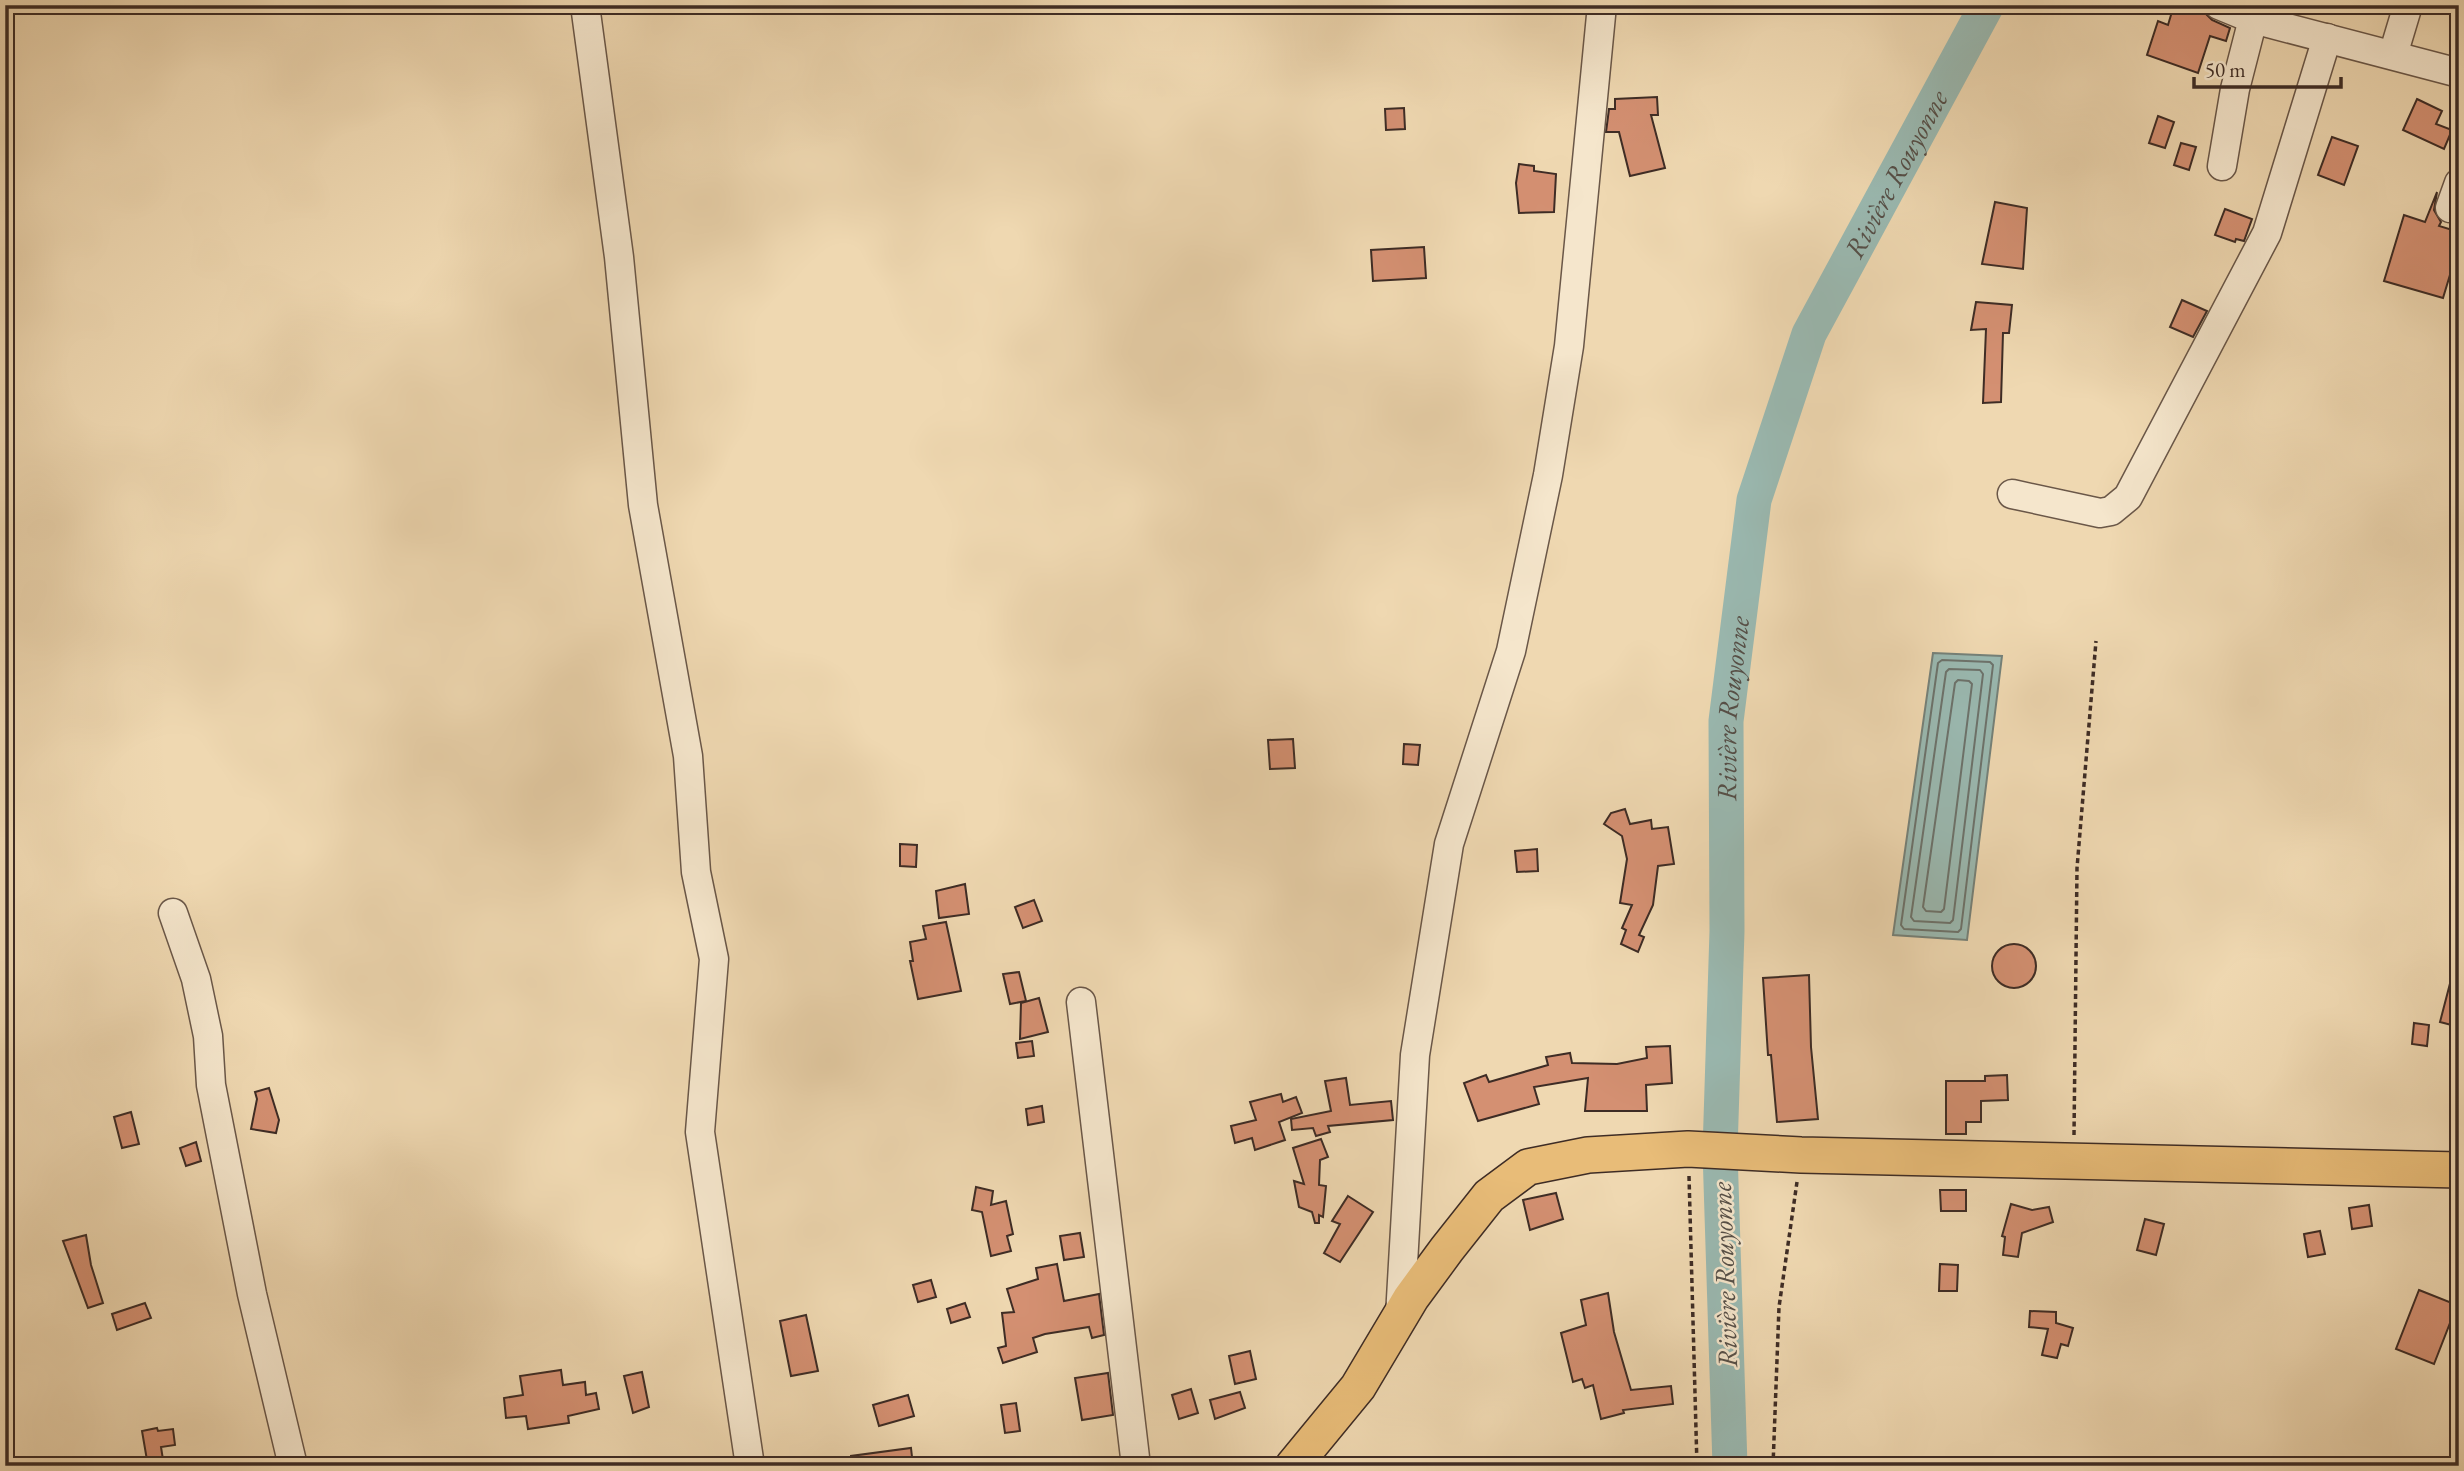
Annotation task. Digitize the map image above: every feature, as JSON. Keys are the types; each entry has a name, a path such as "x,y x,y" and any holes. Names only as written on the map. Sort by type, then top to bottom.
{"main road":[{"path":"1293,1466 1358,1387 1400,1316 1489,1196 1528,1167 1588,1155 1688,1149 1801,1155 2459,1170"}],"street":[{"path":"585,5 620,257 643,505 688,756 696,873 714,959 700,1132 750,1466"},
{"path":"1400,1316 1415,1055 1449,844 1511,651 1548,475 1569,346 1602,5"},
{"path":"2219,5 2253,19 2459,73"},
{"path":"2393,55 2408,5"},
{"path":"2222,166 2235,89 2253,19"},
{"path":"2012,494 2099,513 2111,511 2128,497 2267,233 2327,38"},
{"path":"173,913 196,979 208,1035 213,1098 252,1294 293,1466"},
{"path":"1081,1002 1136,1466"}],"path":[{"path":"2073,1160 2077,868 2096,641"},
{"path":"1688,1149 1697,1466"},
{"path":"1773,1466 1779,1307 1801,1155"}],"water":[{"path":"1933,653 2002,656 1967,940 1893,935"}],"building":[{"path":"2174,5 2205,13 2212,20 2230,28 2226,41 2210,36 2198,73 2147,55 2158,21 2168,25"},
{"path":"1657,97 1658,115 1651,115 1665,168 1630,176 1619,132 1606,132 1609,109 1615,109 1615,99"},
{"path":"2417,99 2442,111 2436,124 2452,130 2444,149 2403,130"},
{"path":"1404,108 1405,129 1386,130 1385,109"},
{"path":"2158,116 2174,122 2165,148 2149,143"},
{"path":"2332,137 2358,146 2344,185 2318,175"},
{"path":"2181,143 2196,147 2189,170 2174,165"},
{"path":"1519,164 1534,166 1534,171 1556,174 1554,212 1519,213 1516,183"},
{"path":"2437,192 2434,210 2441,222 2439,226 2459,232 2459,245 2443,298 2384,281 2404,215 2425,222"},
{"path":"1995,202 2027,208 2023,269 1982,264"},
{"path":"2225,209 2252,219 2244,241 2236,239 2235,242 2215,235"},
{"path":"1424,247 1426,278 1373,281 1371,250"},
{"path":"2182,300 2207,311 2193,337 2170,327"},
{"path":"1976,302 2012,305 2009,333 2003,333 2001,402 1983,403 1986,329 1971,330"},
{"path":"1293,739 1295,768 1270,769 1268,740"},
{"path":"1404,744 1420,745 1418,765 1403,764"},
{"path":"1625,809 1630,824 1651,820 1652,829 1668,827 1674,864 1658,866 1653,905 1639,935 1644,937 1638,952 1621,944 1626,930 1622,928 1632,905 1620,903 1627,859 1622,836 1604,824 1611,813"},
{"path":"900,844 917,845 916,867 900,866"},
{"path":"1537,849 1538,871 1517,872 1515,851"},
{"path":"965,884 969,914 939,918 936,891"},
{"path":"1034,900 1042,921 1023,928 1015,907"},
{"path":"946,922 961,991 918,999 910,961 913,961 910,942 926,939 923,926"},
{"path":"2014,944 2023,945 2030,950 2035,957 2035,975 2030,982 2023,987 2014,988 2005,987 1998,982 1993,975 1992,966 1993,957 1998,950 2005,945"},
{"path":"1019,972 1026,1001 1010,1004 1003,974"},
{"path":"2453,972 2459,973 2459,1027 2440,1022"},
{"path":"1809,975 1811,1047 1818,1119 1777,1122 1771,1055 1768,1055 1763,978"},
{"path":"1039,998 1048,1032 1020,1039 1021,1003"},
{"path":"2414,1023 2429,1025 2427,1046 2412,1044"},
{"path":"1032,1041 1034,1056 1018,1058 1016,1043"},
{"path":"1670,1046 1672,1083 1646,1085 1647,1111 1585,1111 1588,1078 1534,1087 1539,1104 1478,1121 1464,1083 1486,1075 1489,1082 1548,1065 1546,1057 1570,1053 1572,1063 1617,1064 1647,1058 1646,1047"},
{"path":"2007,1075 2008,1100 1981,1101 1981,1122 1966,1122 1966,1134 1946,1134 1946,1081 1985,1081 1985,1076"},
{"path":"1346,1078 1350,1105 1391,1101 1393,1120 1328,1126 1330,1132 1316,1136 1313,1128 1292,1130 1291,1119 1331,1111 1325,1081"},
{"path":"269,1088 279,1120 276,1133 251,1129 257,1099 255,1092"},
{"path":"1281,1094 1283,1102 1296,1097 1302,1113 1279,1122 1285,1140 1255,1150 1252,1138 1235,1143 1231,1126 1256,1120 1250,1102"},
{"path":"1042,1106 1044,1122 1028,1125 1026,1109"},
{"path":"131,1112 139,1144 122,1148 114,1117"},
{"path":"1321,1139 1328,1157 1320,1160 1319,1185 1326,1186 1323,1217 1319,1215 1319,1223 1315,1223 1312,1212 1299,1207 1294,1181 1304,1184 1293,1148"},
{"path":"196,1142 201,1161 186,1166 180,1148"},
{"path":"976,1187 993,1191 991,1205 1006,1201 1013,1234 1007,1236 1011,1251 991,1256 982,1212 972,1210"},
{"path":"1940,1190 1966,1190 1966,1211 1941,1211"},
{"path":"1556,1193 1563,1219 1530,1230 1523,1200"},
{"path":"1348,1196 1373,1212 1340,1262 1324,1253 1340,1224 1332,1221"},
{"path":"2011,1204 2032,1210 2049,1207 2053,1222 2022,1233 2018,1257 2003,1255 2005,1237 2002,1236"},
{"path":"2369,1205 2372,1226 2352,1229 2349,1208"},
{"path":"2145,1219 2164,1224 2156,1255 2137,1250"},
{"path":"2320,1231 2325,1254 2308,1257 2304,1234"},
{"path":"1080,1233 1084,1257 1064,1260 1060,1236"},
{"path":"86,1235 91,1265 103,1303 88,1308 63,1241"},
{"path":"1057,1264 1064,1301 1099,1294 1104,1335 1092,1338 1089,1327 1045,1334 1033,1338 1037,1352 1003,1363 998,1348 1006,1346 1002,1313 1014,1312 1007,1289 1038,1279 1036,1268"},
{"path":"1940,1264 1958,1265 1957,1291 1939,1291"},
{"path":"931,1280 936,1297 918,1302 913,1285"},
{"path":"2419,1290 2457,1305 2434,1364 2396,1349"},
{"path":"1608,1293 1614,1332 1631,1390 1671,1386 1673,1404 1623,1410 1624,1413 1601,1419 1593,1385 1585,1388 1582,1379 1573,1382 1561,1333 1586,1325 1581,1300"},
{"path":"145,1303 151,1318 117,1330 112,1314"},
{"path":"965,1303 970,1317 951,1323 947,1309"},
{"path":"2030,1311 2056,1312 2056,1323 2073,1328 2068,1346 2061,1344 2057,1358 2042,1355 2048,1329 2029,1327"},
{"path":"806,1315 818,1371 791,1376 780,1321"},
{"path":"1250,1351 1256,1379 1235,1384 1229,1356"},
{"path":"561,1370 563,1385 585,1382 586,1395 596,1393 599,1409 568,1416 569,1423 528,1429 526,1416 506,1418 504,1398 523,1395 520,1376"},
{"path":"642,1372 649,1407 633,1413 624,1376"},
{"path":"1108,1373 1113,1415 1082,1420 1075,1378"},
{"path":"1191,1389 1198,1413 1179,1419 1172,1395"},
{"path":"1240,1392 1245,1408 1215,1419 1210,1400"},
{"path":"908,1395 914,1416 879,1426 873,1405"},
{"path":"1016,1403 1020,1431 1005,1433 1001,1405"},
{"path":"157,1428 158,1431 173,1429 175,1445 161,1447 164,1466 148,1466 142,1431"},
{"path":"911,1448 913,1466 851,1466 851,1456"}],"waterway":[{"name":"Rivière Rouyonne","path":"1730,1466 1720,1151 1727,931 1726,721 1754,500 1809,334 1987,5"}]}
